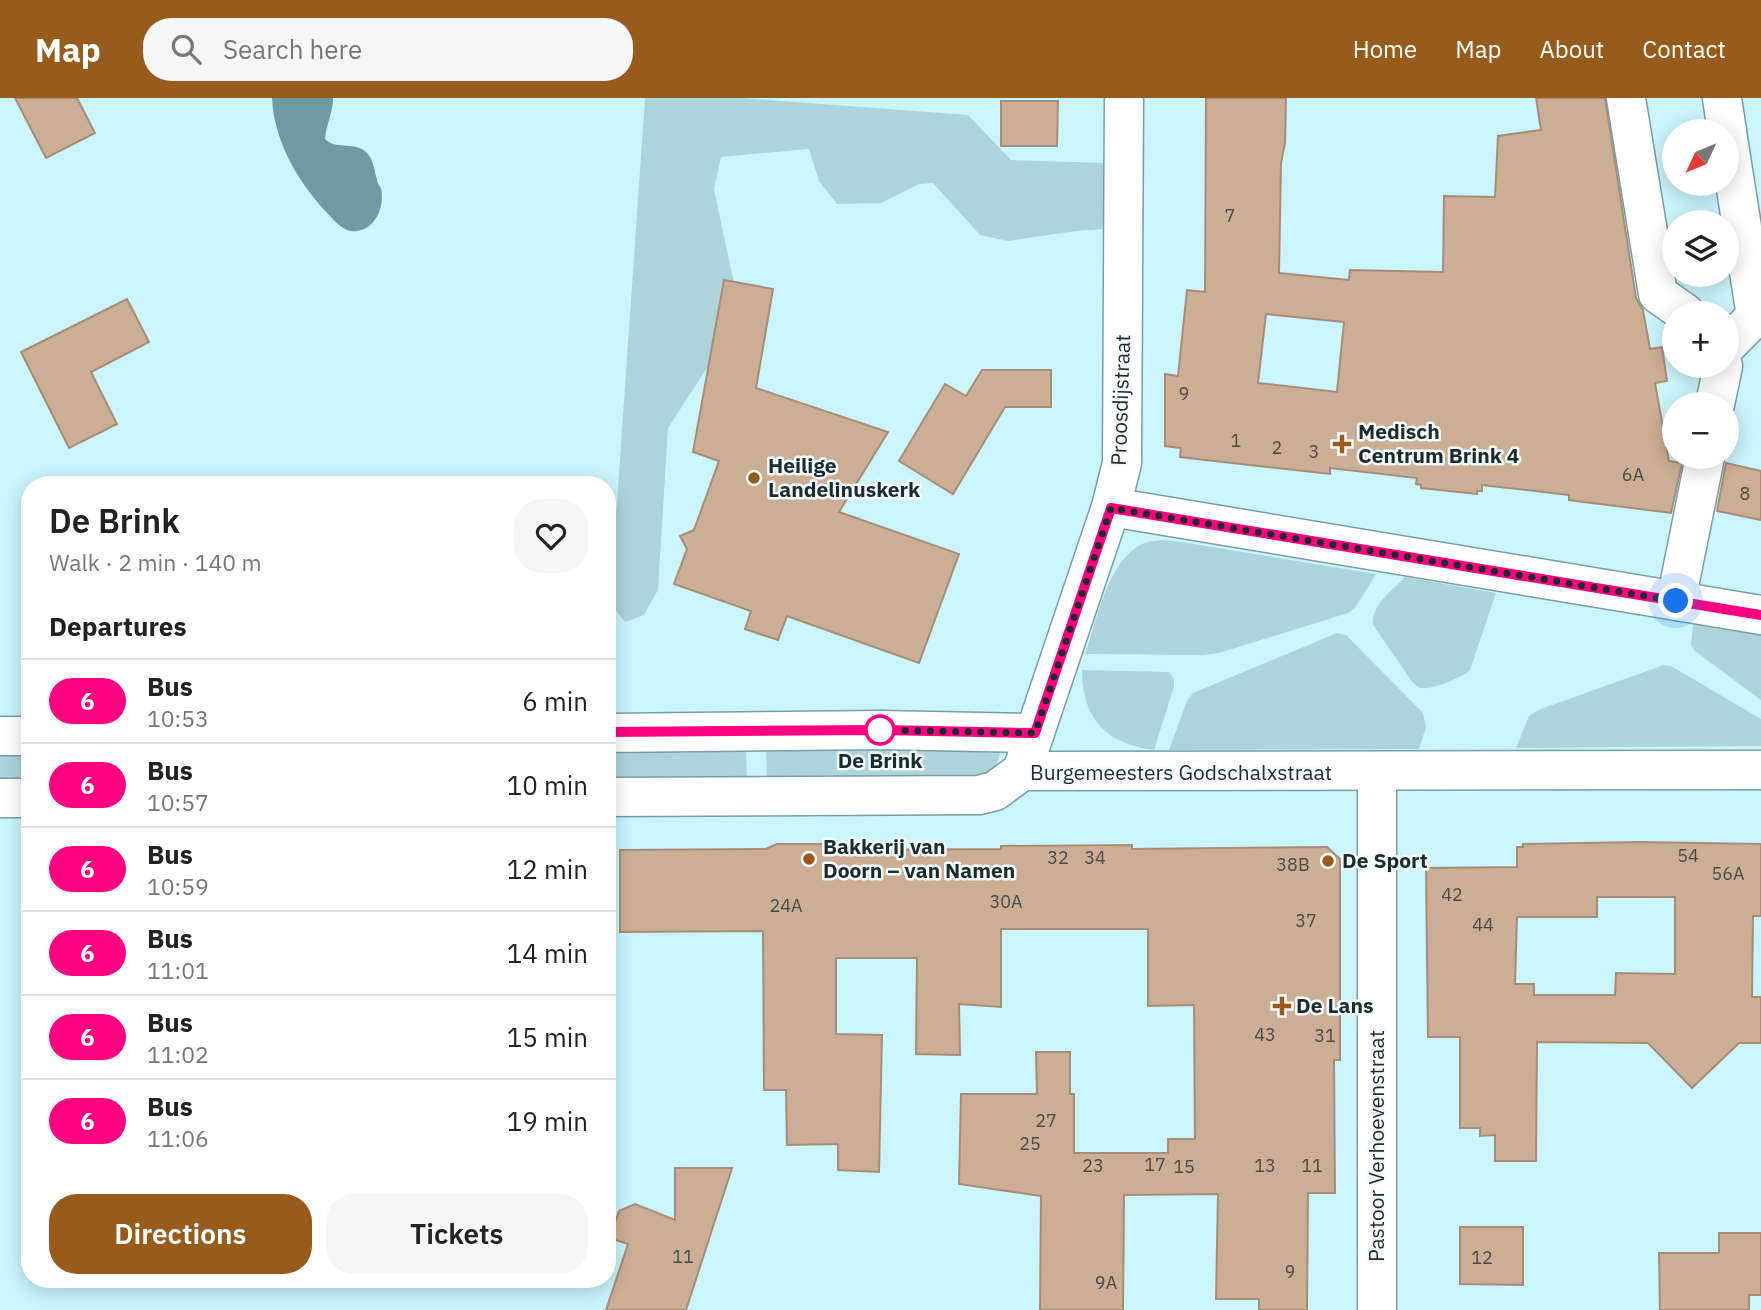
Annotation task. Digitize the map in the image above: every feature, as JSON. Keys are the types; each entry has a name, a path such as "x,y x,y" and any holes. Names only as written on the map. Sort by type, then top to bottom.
{"street":[{"name":"Proosdijstraat","path":"1022,771 1111,508 1122,463 1124,98"},
{"path":"1626,98 1658,294 1668,301"},
{"path":"1722,98 1725,119"},
{"path":"1737,196 1756,316 1739,333"},
{"path":"1676,601 1703,469"},
{"path":"1111,508 1761,615"},
{"name":"Burgemeesters Godschalxstraat","path":"616,733 881,730 1035,733"},
{"path":"0,736 21,736"},
{"name":"Burgemeesters Godschalxstraat","path":"616,797 979,795 995,791 1022,771 1761,771"},
{"name":"Pastoor Verhoevenstraat","path":"1377,772 1377,1310"},
{"path":"0,798 21,798"}],"shaded area":[{"path":"272,98 333,98 325,139 330,143 358,147 368,154 381,189 380,209 369,226 353,231 342,227 309,191 283,147"},
{"path":"645,98 741,98 968,115 1011,160 1106,163 1105,229 1008,241 980,235 933,183 919,184 881,203 837,204 819,181 809,149 721,157 714,189 737,298 733,328 668,428 658,590 644,615 625,622 616,611 616,516"},
{"path":"1164,540 1376,574 1355,608 1348,613 1219,653 1085,654 1105,592 1120,563 1142,544"},
{"path":"1405,577 1496,593 1470,670 1466,673 1440,685 1418,687 1373,625 1375,611 1379,605"},
{"path":"1693,625 1761,635 1761,700 1695,651 1691,645"},
{"path":"1337,633 1346,635 1423,713 1426,727 1419,749 1169,750 1187,701 1193,693"},
{"path":"1664,665 1671,666 1761,719 1761,746 1516,748 1529,716 1538,710"},
{"path":"1082,670 1169,672 1174,679 1174,686 1154,750 1122,742 1100,726 1086,702"},
{"path":"1003,744 991,782 767,782 766,746"},
{"path":"746,746 747,782 616,782 616,747"},
{"path":"0,749 21,749 21,783 0,783"}],"building":[{"path":"15,98 77,98 95,133 46,158"},
{"path":"1206,98 1286,98 1285,143 1281,163 1279,273 1349,280 1350,270 1443,272 1444,196 1495,197 1498,136 1541,130 1536,98 1605,98 1636,298 1643,310 1650,349 1662,347 1662,378 1667,378 1667,381 1655,383 1662,422 1662,469 1681,469 1671,513 1569,500 1569,495 1482,485 1482,491 1477,491 1477,494 1421,488 1421,485 1416,484 1417,478 1330,468 1330,474 1180,457 1181,448 1165,446 1165,374 1178,376 1187,290 1205,292","holes":["1266,314 1344,322 1337,392 1258,383"]},
{"path":"1001,101 1058,101 1057,146 1001,146"},
{"name":"Heilige Landelinuskerk","path":"724,280 773,289 756,388 888,432 839,512 959,554 919,663 787,616 778,640 745,629 751,611 674,584 687,549 680,536 694,530 719,461 693,452"},
{"path":"127,299 149,342 91,372 117,424 69,448 21,352"},
{"path":"982,370 1051,370 1051,407 1005,407 953,494 899,461 945,384 966,396"},
{"path":"1739,466 1761,471 1761,520 1717,511 1725,469 1739,469"},
{"path":"777,844 823,844 823,850 1132,845 1132,849 1327,847 1340,859 1340,1060 1334,1060 1335,1193 1308,1193 1307,1310 1259,1310 1259,1299 1216,1299 1218,1194 1124,1195 1123,1310 1040,1310 1041,1196 959,1184 961,1094 1037,1094 1036,1052 1070,1052 1070,1094 1074,1094 1074,1153 1168,1153 1168,1139 1195,1139 1194,1005 1148,1006 1148,929 1001,929 1001,1007 959,1004 960,1055 916,1054 917,958 836,958 836,1034 882,1035 879,1172 838,1170 838,1144 787,1145 786,1090 764,1090 763,931 620,932 620,850 766,849"},
{"path":"1523,844 1761,844 1761,916 1753,916 1752,997 1761,997 1761,1043 1739,1043 1692,1088 1648,1043 1537,1042 1536,1161 1495,1161 1495,1135 1480,1136 1480,1128 1460,1128 1460,1037 1428,1037 1426,868 1517,867 1517,847 1523,847","holes":["1597,897 1675,897 1675,974 1616,973 1615,995 1534,995 1534,984 1515,984 1517,917 1597,917"]},
{"path":"675,1168 732,1168 686,1310 606,1310 613,1288 616,1288 616,1280 628,1244 616,1240 619,1211 635,1204 675,1220"},
{"path":"1460,1227 1523,1227 1523,1285 1460,1284"},
{"path":"1719,1233 1761,1233 1761,1295 1749,1295 1749,1310 1660,1310 1659,1253 1719,1253"}],"bus line":[{"name":"6","path":"616,732 881,730 1035,733 1111,508 1761,615"}],"place":[{"name":"Medisch Centrum Brink 4","path":"1342,444"},
{"name":"Heilige Landelinuskerk","path":"754,478"},
{"name":"De Brink","path":"880,730"},
{"name":"Bakkerij van Doorn – van Namen","path":"809,859"},
{"name":"De Sport","path":"1328,861"},
{"name":"De Lans","path":"1282,1006"}],"route":[{"path":"880,730 1035,733 1111,508 1676,601"}]}
